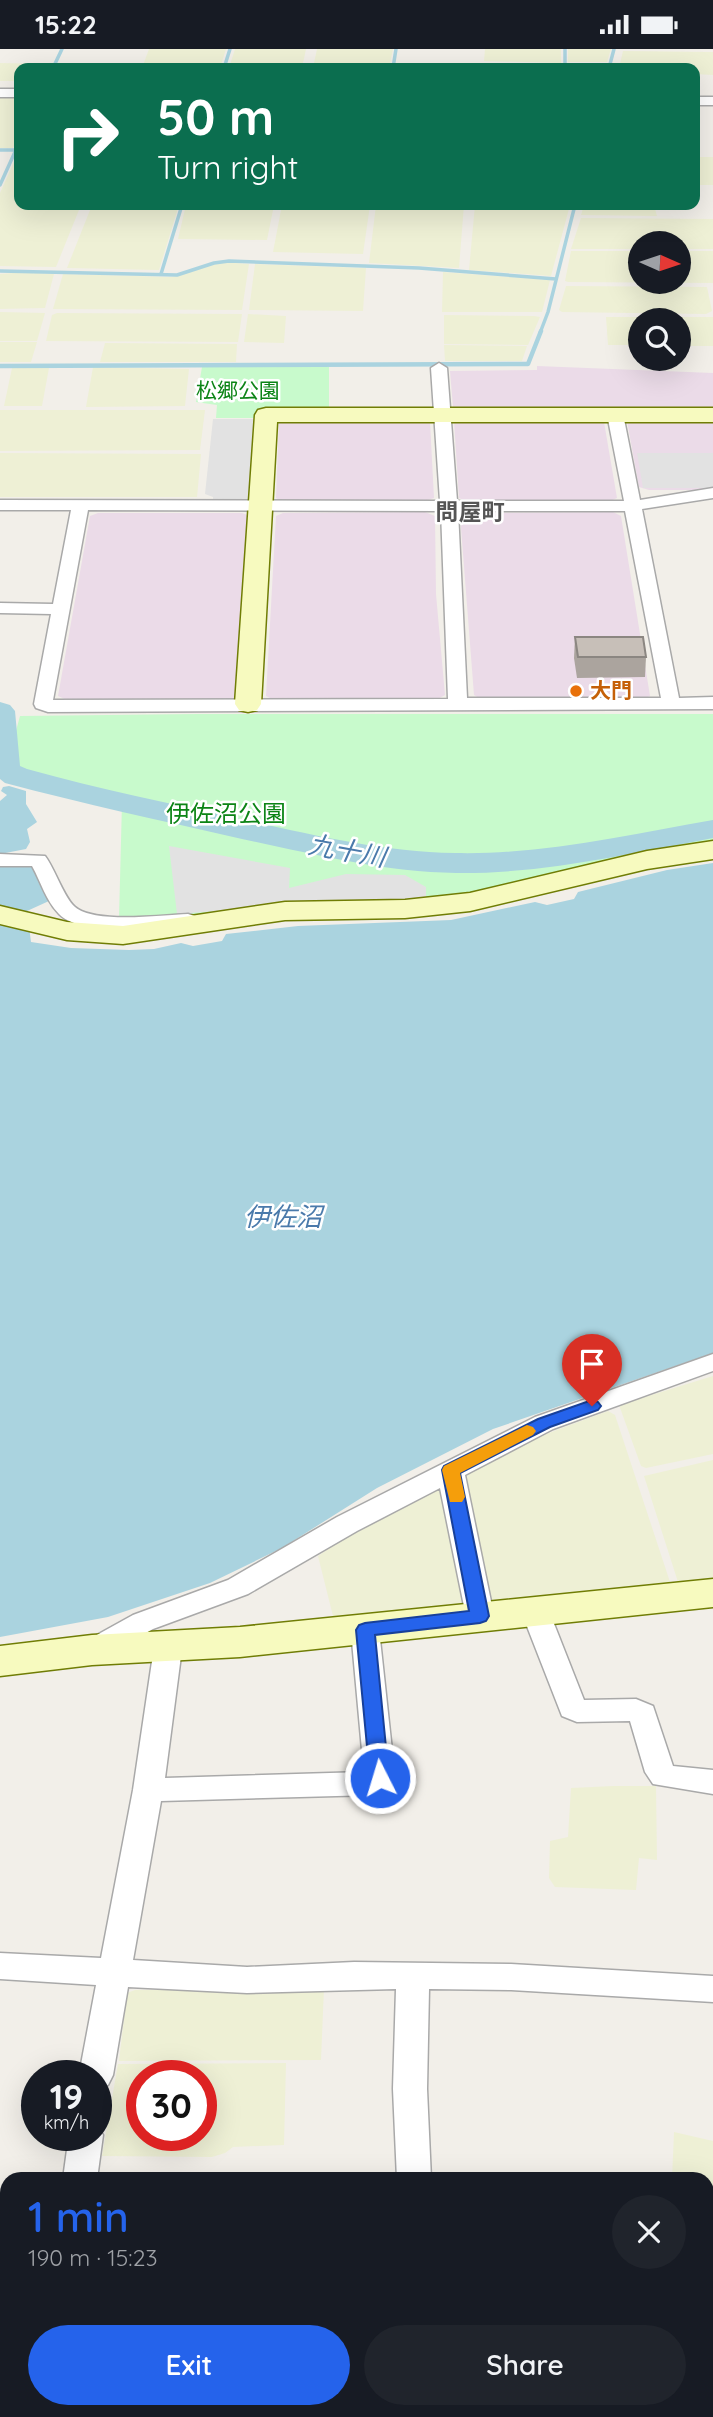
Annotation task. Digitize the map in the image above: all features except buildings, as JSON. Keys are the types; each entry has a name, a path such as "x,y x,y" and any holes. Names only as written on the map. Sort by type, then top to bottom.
{"street":[{"path":"439,368 449,507 458,704"},
{"path":"615,414 671,703"},
{"path":"248,704 266,415 713,415"},
{"path":"0,505 631,506 713,493"},
{"path":"80,506 43,704 48,706 713,703"},
{"path":"0,608 61,608"},
{"path":"0,915 67,931 123,935 285,911 405,909 470,902 647,860 713,850"},
{"path":"0,860 38,860 48,872 66,911 79,919 148,922 248,916"},
{"path":"92,1650 143,1622 239,1587 347,1524 544,1423 713,1362"},
{"path":"450,1470 480,1616"},
{"path":"0,1661 92,1650 168,1648 365,1630 713,1593"},
{"path":"535,1611 572,1708 576,1711 636,1710 642,1714 660,1772 664,1776 713,1782"},
{"path":"148,1790 373,1783 380,1778 365,1630"},
{"path":"99,2060 148,1790 168,1648"},
{"path":"0,1966 247,1980 413,1975 511,1977 713,1989"},
{"path":"413,1975 410,2089 414,2172"},
{"path":"81,2172 84,2151"}],"shaded area":[{"path":"537,366 713,373 713,410 453,407 450,371 537,370"},
{"path":"713,418 713,490 649,490 639,487 627,421"},
{"path":"213,419 257,419 249,501 213,501 213,497 205,494"},
{"path":"279,421 430,422 434,498 425,501 281,501 276,498"},
{"path":"454,421 604,422 617,498 610,501 466,501 459,498"},
{"path":"637,453 713,453 713,488 643,488"},
{"path":"425,512 435,516 436,594 445,695 436,700 274,700 266,696 276,516 283,513"},
{"path":"613,512 621,516 650,696 643,699 482,700 474,695 460,515"},
{"path":"98,513 242,513 250,516 237,696 228,700 67,700 58,696 90,516"},
{"path":"169,846 290,868 289,888 346,874 405,875 426,887 426,902 301,905 177,914"}],"green space":[{"path":"149,49 226,49 222,63 144,63"},
{"path":"235,49 306,49 303,63 231,63"},
{"path":"317,49 393,49 390,63 314,63"},
{"path":"485,49 561,49 561,63 484,61"},
{"path":"568,49 611,49 607,62 568,62"},
{"path":"623,51 713,52 713,75 700,74 700,63 620,63"},
{"path":"0,63 14,63 14,81 0,81"},
{"path":"0,95 14,95 14,146 13,148 0,148"},
{"path":"700,157 713,157 713,185 700,185"},
{"path":"14,162 14,210 79,210 56,267 0,266 0,193"},
{"path":"90,210 177,210 159,270 67,268"},
{"path":"185,210 273,210 267,240 178,239"},
{"path":"281,210 369,210 363,254 273,252"},
{"path":"375,210 464,210 459,268 369,263"},
{"path":"475,210 569,210 551,276 469,270"},
{"path":"582,210 655,210 657,216 581,215"},
{"path":"581,218 713,219 713,249 691,249 691,231 628,231 628,249 571,249"},
{"path":"571,251 628,251 628,282 565,281"},
{"path":"691,251 713,251 713,283 691,283"},
{"path":"222,262 249,264 242,310 53,309 63,274 172,277"},
{"path":"255,264 366,268 363,311 249,310"},
{"path":"443,272 550,280 542,312 442,312"},
{"path":"0,274 54,274 45,308 0,309"},
{"path":"566,286 628,286 628,294 691,294 691,287 707,287 712,311 706,314 691,314 691,308 628,308 628,313 559,310"},
{"path":"0,312 45,313 37,341 0,341"},
{"path":"242,314 238,342 46,341 52,315"},
{"path":"248,314 286,316 284,343 244,342"},
{"path":"444,315 540,317 528,345 444,344"},
{"path":"606,317 628,317 628,345 608,345"},
{"path":"691,317 713,317 713,346 691,346"},
{"path":"0,342 37,342 31,362 0,362"},
{"path":"105,343 237,344 236,362 100,362"},
{"path":"444,345 527,346 522,361 445,361"},
{"path":"93,367 189,369 185,406 86,407"},
{"name":"松郷公園","path":"202,367 329,367 329,409 257,409 255,418 216,418 217,405 196,402"},
{"path":"12,368 49,368 42,406 4,406"},
{"path":"0,410 205,410 200,450 0,451"},
{"path":"0,453 201,454 197,497 0,497"},
{"name":"伊佐沼公園","path":"713,714 713,845 478,897 119,919 122,802 44,782 17,768 8,760 20,716"},
{"path":"713,1376 713,1454 646,1468 641,1466 619,1405"},
{"path":"608,1411 615,1415 671,1585 483,1603 459,1475 511,1447"},
{"path":"713,1460 713,1579 678,1582 644,1476"},
{"path":"435,1488 445,1489 471,1604 334,1620 318,1556 351,1533"},
{"path":"656,1786 657,1860 639,1858 636,1890 555,1887 549,1878 550,1841 568,1837 571,1788"},
{"path":"324,1988 321,2060 119,2061 127,1993 135,1990"},
{"path":"217,2063 286,2063 284,2145 233,2147 212,2157 102,2156 103,2151 112,2151 112,2098 118,2064 126,2064 126,2151 217,2151"},
{"path":"674,2132 713,2141 713,2172 672,2172"}],"water":[{"path":"3,787 26,791 26,804 37,822 27,829 30,842 26,849 0,854 0,801 7,795 1,791"},
{"name":"伊佐沼","path":"713,863 713,1353 493,1429 377,1488 282,1548 210,1583 108,1617 0,1637 0,865 32,866 49,901 27,911 31,942 71,948 129,950 154,949 181,943 193,946 222,941 226,934 298,926 451,920 535,902 547,905 574,899 578,892 667,870"}],"waterway":[{"path":"55,63 62,49"},
{"path":"226,63 230,49"},
{"path":"394,63 396,49"},
{"path":"565,49 565,63"},
{"path":"610,63 614,49"},
{"path":"0,150 14,150"},
{"path":"0,185 14,154"},
{"path":"161,274 180,210"},
{"path":"540,333 548,312 574,210"},
{"path":"0,271 177,275 229,261 419,268 556,279"},
{"path":"0,366 528,364 541,331"},
{"name":"九十川","path":"0,711 6,770 16,776 72,791 348,852 429,862 521,860 585,852 713,829"}],"slow traffic":[{"path":"456,1497 450,1470 527,1431"}],"place":[{"name":"大門","path":"576,691"}],"district":[{"name":"問屋町","path":"470,512"}],"route":[{"path":"380,1778 365,1630 480,1616 450,1470 544,1423 592,1406"}]}
